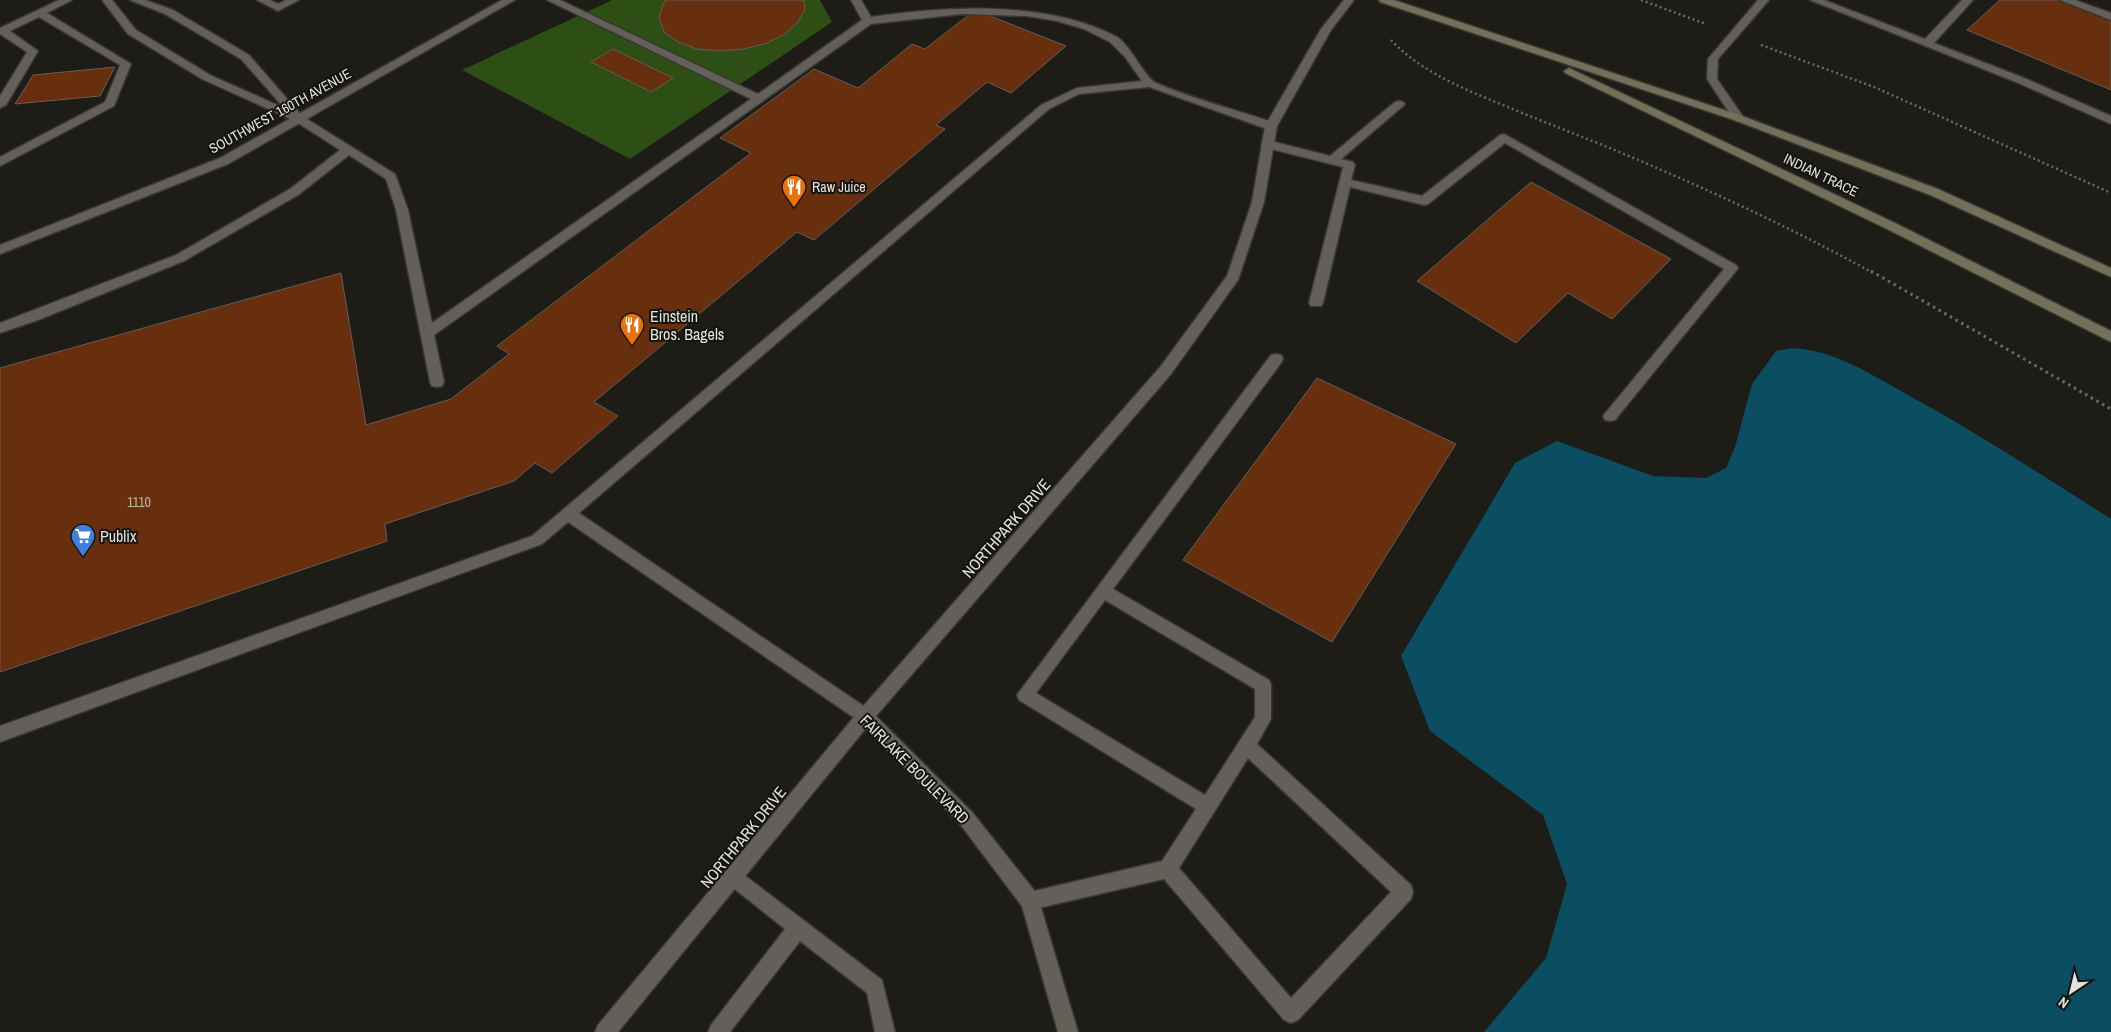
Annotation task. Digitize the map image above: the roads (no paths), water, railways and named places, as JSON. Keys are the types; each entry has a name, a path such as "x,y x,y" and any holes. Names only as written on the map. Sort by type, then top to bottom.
{"street":[{"path":"0,105 33,51 2,30 67,0"},
{"path":"107,0 132,32 206,77 299,119 391,177 402,210 438,382"},
{"path":"135,0 169,12 245,56 299,119"},
{"path":"262,0 278,8 294,0"},
{"name":"SOUTHWEST 160TH AVENUE","path":"0,250 224,162 510,0"},
{"path":"552,0 759,99"},
{"path":"856,0 868,21"},
{"name":"NORTHPARK DRIVE","path":"605,1032 864,716 1166,370 1233,277 1258,202 1271,126 1326,29 1349,0"},
{"name":"INDIAN TRACE","path":"1384,0 1738,118 1934,192 2111,273"},
{"path":"1738,118 1712,80 1713,59 1764,0"},
{"path":"1815,0 2020,80 2111,120"},
{"path":"1927,44 1968,0"},
{"path":"2065,0 2111,17"},
{"path":"427,333 868,21 965,6 1027,8 1073,16 1096,27 1116,41 1150,84"},
{"path":"0,162 110,104 126,64 40,13"},
{"name":"INDIAN TRACE","path":"1516,45 1891,226 2111,337"},
{"path":"0,734 537,540 1046,107 1077,92 1150,84 1271,126"},
{"path":"1332,161 1399,104"},
{"path":"1345,182 1424,201 1504,138 1732,268 1610,416"},
{"path":"1267,144 1348,165 1316,303"},
{"path":"0,328 33,317 180,258 294,192 348,150"},
{"path":"1207,806 1025,695 1276,359"},
{"name":"FAIRLAKE BOULEVARD","path":"568,514 864,716 966,818 1030,901 1068,1032"},
{"path":"1030,901 1168,869 1263,719 1263,684 1103,591"},
{"path":"1168,869 1291,1013 1404,892 1246,745"},
{"path":"733,877 875,986 885,1032"},
{"path":"718,1032 799,927"}],"water":[{"path":"1792,348 1824,354 1854,365 1936,410 2111,519 2111,1032 1484,1032 1546,958 1567,884 1543,815 1430,731 1401,656 1515,463 1557,441 1653,476 1706,478 1726,468 1735,447 1752,384 1776,351"}],"place":[{"name":"Raw Juice","path":"794,208"},
{"name":"Einstein Bros. Bagels","path":"632,346"},
{"name":"Publix","path":"83,557"}]}
